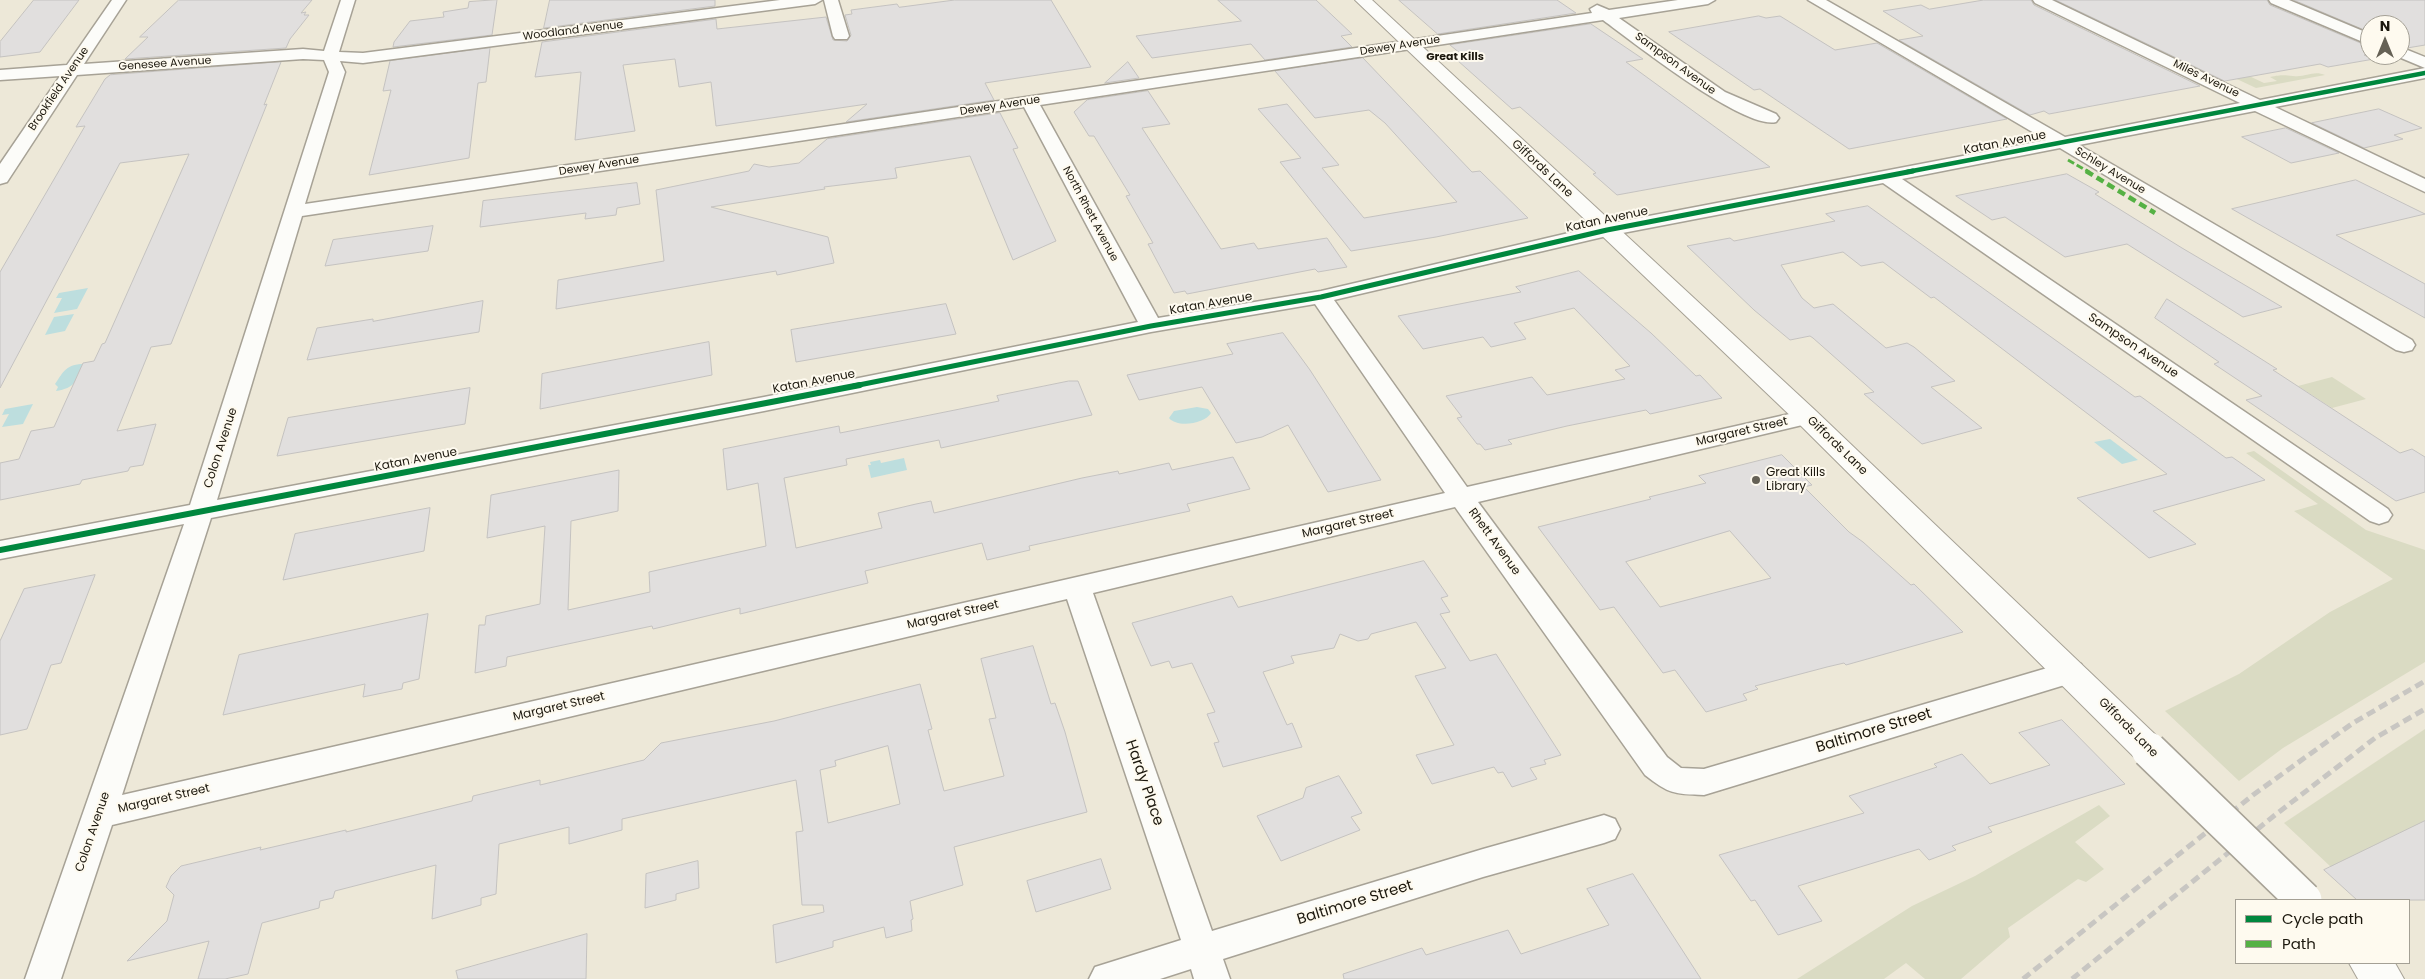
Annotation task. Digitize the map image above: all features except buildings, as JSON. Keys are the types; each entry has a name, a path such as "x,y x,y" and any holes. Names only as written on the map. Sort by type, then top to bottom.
{"street":[{"name":"Brookfield Avenue","path":"0,178 119,0"},
{"name":"Colon Avenue","path":"43,979 200,513 337,72 330,56 348,0"},
{"name":"Woodland Avenue","path":"330,56 363,58 815,0"},
{"path":"831,0 841,36"},
{"name":"Giffords Lane","path":"1363,0 1807,417 2303,899"},
{"name":"Sampson Avenue","path":"1585,0 1719,96 1770,118"},
{"name":"Dewey Avenue","path":"292,212 1708,0"},
{"name":"Schley Avenue","path":"1815,0 2063,143 2404,345"},
{"name":"Miles Avenue","path":"2040,0 2425,186"},
{"path":"2276,0 2360,36"},
{"name":"Genesee Avenue","path":"0,75 303,54 330,56"},
{"path":"2410,56 2425,63"},
{"name":"Katan Avenue","path":"0,550 200,513 1151,326 1321,297 1607,230 1888,178 2425,74"},
{"name":"North Rhett Avenue","path":"1029,101 1151,326"},
{"name":"Sampson Avenue","path":"1888,178 2379,515"},
{"name":"Rhett Avenue","path":"1321,297 1461,497 1656,766 1676,781"},
{"name":"Margaret Street","path":"100,814 1807,417"},
{"name":"Hardy Place","path":"1077,586 1208,965"},
{"name":"Baltimore Street","path":"1676,781 1704,782 2071,672"},
{"name":"Baltimore Street","path":"1106,979 1208,965 1483,862 1604,829"},
{"path":"2369,964 2385,979"}],"green space":[{"path":"2194,50 2264,83 2277,81 2270,77 2284,75 2297,76 2317,73 2325,75 2256,88 2179,52"},
{"path":"2332,377 2366,399 2332,408 2298,386"},
{"path":"2254,451 2366,530 2425,550 2425,662 2283,748 2239,781 2165,711 2239,674 2330,612 2393,579 2294,511 2318,504 2246,453"},
{"path":"2425,729 2425,821 2331,867 2284,823"},
{"path":"2099,805 2110,816 2075,842 2104,869 2086,882 2078,879 2008,928 2010,937 1961,979 1925,979 1906,963 1884,979 1797,979 1912,906 1975,876"}],"water":[{"path":"88,288 77,309 54,313 62,298 56,298 59,293"},
{"path":"74,314 65,331 45,335 54,317"},
{"path":"85,364 75,383 67,388 56,391 58,387 55,384 66,369 74,365"},
{"path":"33,404 23,424 2,427 9,414 2,415 5,409"},
{"path":"1197,407 1208,409 1211,413 1203,420 1184,424 1169,418 1174,411"},
{"path":"2110,439 2138,460 2122,464 2094,442"},
{"path":"904,458 907,470 871,478 868,465 871,465 870,462 880,460 881,463"}],"railway":[{"path":"2023,979 2253,795 2353,723 2425,681"},
{"path":"2072,979 2275,815 2375,738 2425,709"}],"marked path":[{"path":"2068,160 2155,213"}],"cycle path":[{"path":"0,550 764,404 1151,326 1321,297 1607,230 2425,73"}],"place":[{"name":"Great Kills Library","path":"1756,480"}],"district":[{"name":"Great Kills","path":"1455,57"}]}
